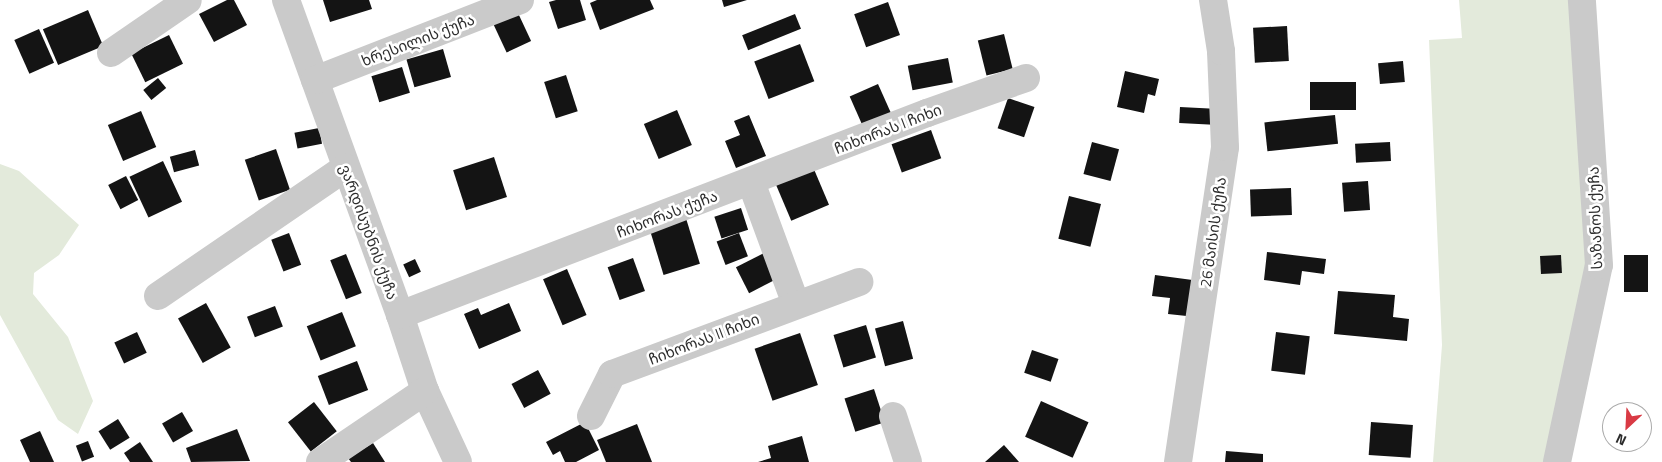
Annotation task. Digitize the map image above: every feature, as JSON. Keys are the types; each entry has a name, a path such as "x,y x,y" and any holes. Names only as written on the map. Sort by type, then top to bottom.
{"street":[{"path":"111,54 188,0"},
{"name":"ვარდისუბნის ქუჩა","path":"286,0 345,168 400,315 425,391 458,462"},
{"name":"ხრესილის ქუჩა","path":"315,80 520,0"},
{"name":"26 მაისის ქუჩა","path":"1178,462 1225,147 1221,51 1213,0"},
{"name":"საზანოს ქუჩა","path":"1557,462 1599,265 1582,0"},
{"name":"ჩიხორას I ჩიხი","path":"751,182 927,113 1026,78"},
{"path":"158,296 345,168"},
{"path":"751,182 796,304 859,282"},
{"name":"ჩიხორას ქუჩა","path":"400,315 751,182"},
{"name":"ჩიხორას II ჩიხი","path":"591,416 612,374 796,304"},
{"path":"320,462 425,391"},
{"path":"893,416 908,462"}],"green space":[{"path":"1459,0 1574,0 1588,270 1544,462 1433,462 1442,345 1429,40 1462,38"},
{"path":"0,164 19,171 79,225 59,255 34,273 33,294 68,337 93,401 78,434 58,420 0,315"}],"building":[{"path":"227,0 234,0 247,25 214,42 199,14"},
{"path":"323,0 369,0 372,9 330,22"},
{"path":"556,0 580,0 586,20 558,29 549,2"},
{"path":"597,0 650,0 654,9 600,30 590,3"},
{"path":"722,0 747,0 724,7"},
{"path":"888,2 900,35 866,47 854,14"},
{"path":"88,10 103,46 58,65 43,29"},
{"path":"518,13 531,41 507,53 494,24"},
{"path":"795,14 801,29 748,50 742,35"},
{"path":"1287,26 1289,61 1255,63 1253,28"},
{"path":"39,29 54,63 29,74 14,40"},
{"path":"1004,34 1013,69 987,75 978,41"},
{"path":"169,35 183,64 145,82 131,53"},
{"path":"800,44 814,81 769,99 754,62"},
{"path":"443,49 451,77 414,87 406,59"},
{"path":"948,58 953,83 913,90 908,66"},
{"path":"1403,61 1405,82 1380,84 1378,63"},
{"path":"402,67 410,93 379,102 371,76"},
{"path":"1125,71 1159,79 1155,96 1148,94 1144,113 1117,107"},
{"path":"566,75 578,111 556,118 544,82"},
{"path":"158,78 166,88 151,100 143,90"},
{"path":"1310,82 1356,82 1356,110 1310,110"},
{"path":"878,84 892,115 864,128 850,97"},
{"path":"1008,98 1034,107 1024,137 998,128"},
{"path":"1180,107 1219,109 1218,125 1179,123"},
{"path":"677,110 692,145 659,159 644,124"},
{"path":"141,111 156,147 123,161 108,125"},
{"path":"749,115 766,156 736,168 725,141 740,135 734,121"},
{"path":"1335,115 1338,144 1267,151 1264,122"},
{"path":"319,128 322,144 298,148 294,133"},
{"path":"931,130 941,158 902,173 892,144"},
{"path":"1092,142 1119,149 1111,181 1083,174"},
{"path":"1390,142 1391,161 1356,163 1355,144"},
{"path":"276,149 290,190 259,200 245,160"},
{"path":"195,150 199,165 174,172 170,157"},
{"path":"494,157 507,197 466,210 453,170"},
{"path":"163,161 182,202 148,217 129,177"},
{"path":"813,167 829,205 791,221 775,183"},
{"path":"126,176 138,200 120,209 108,185"},
{"path":"1368,181 1370,210 1344,212 1342,183"},
{"path":"1291,188 1292,215 1251,216 1250,189"},
{"path":"1069,196 1101,204 1090,247 1058,239"},
{"path":"741,208 748,230 721,239 714,217"},
{"path":"685,215 700,264 664,275 649,226"},
{"path":"289,233 301,265 283,272 271,240"},
{"path":"739,233 748,256 726,265 717,242"},
{"path":"768,251 781,277 749,293 736,267"},
{"path":"1267,252 1326,259 1324,274 1302,271 1300,285 1264,280"},
{"path":"346,254 362,293 346,299 330,260"},
{"path":"1561,255 1562,273 1541,274 1540,256"},
{"path":"1624,255 1648,255 1648,292 1624,292"},
{"path":"633,258 645,291 620,300 608,267"},
{"path":"415,259 421,272 409,277 403,264"},
{"path":"567,269 587,315 563,325 543,279"},
{"path":"1155,275 1200,281 1196,317 1168,314 1170,298 1152,296"},
{"path":"1338,291 1395,295 1393,317 1409,319 1407,341 1334,334"},
{"path":"206,303 231,348 203,363 178,319"},
{"path":"509,303 521,331 479,349 464,314 478,308 481,315"},
{"path":"275,306 283,327 255,337 247,317"},
{"path":"342,312 356,346 321,361 307,326"},
{"path":"903,321 913,359 885,366 875,329"},
{"path":"866,325 876,358 843,367 833,335"},
{"path":"137,332 147,353 124,363 114,343"},
{"path":"1276,332 1310,336 1305,375 1271,371"},
{"path":"800,333 818,385 773,401 755,349"},
{"path":"1032,350 1058,359 1051,382 1024,373"},
{"path":"357,361 368,390 329,405 318,376"},
{"path":"538,370 551,394 524,408 512,384"},
{"path":"874,389 885,422 855,432 845,399"},
{"path":"1041,401 1089,422 1073,458 1025,437"},
{"path":"314,402 337,431 311,451 288,422"},
{"path":"182,412 193,431 173,443 162,424"},
{"path":"118,419 130,438 110,450 98,431"},
{"path":"585,422 599,450 576,462 565,462 560,451 553,455 546,442"},
{"path":"1371,422 1413,425 1411,458 1369,455"},
{"path":"637,424 652,462 606,462 597,440"},
{"path":"237,429 250,461 191,462 186,448"},
{"path":"40,431 54,462 30,462 20,440"},
{"path":"802,436 809,462 758,462 771,458 768,446"},
{"path":"88,441 94,457 82,462 76,446"},
{"path":"140,442 153,462 130,462 124,453"},
{"path":"373,443 385,462 351,462 348,458"},
{"path":"1004,445 1019,462 985,462"},
{"path":"1226,451 1263,454 1263,462 1225,462"}]}
